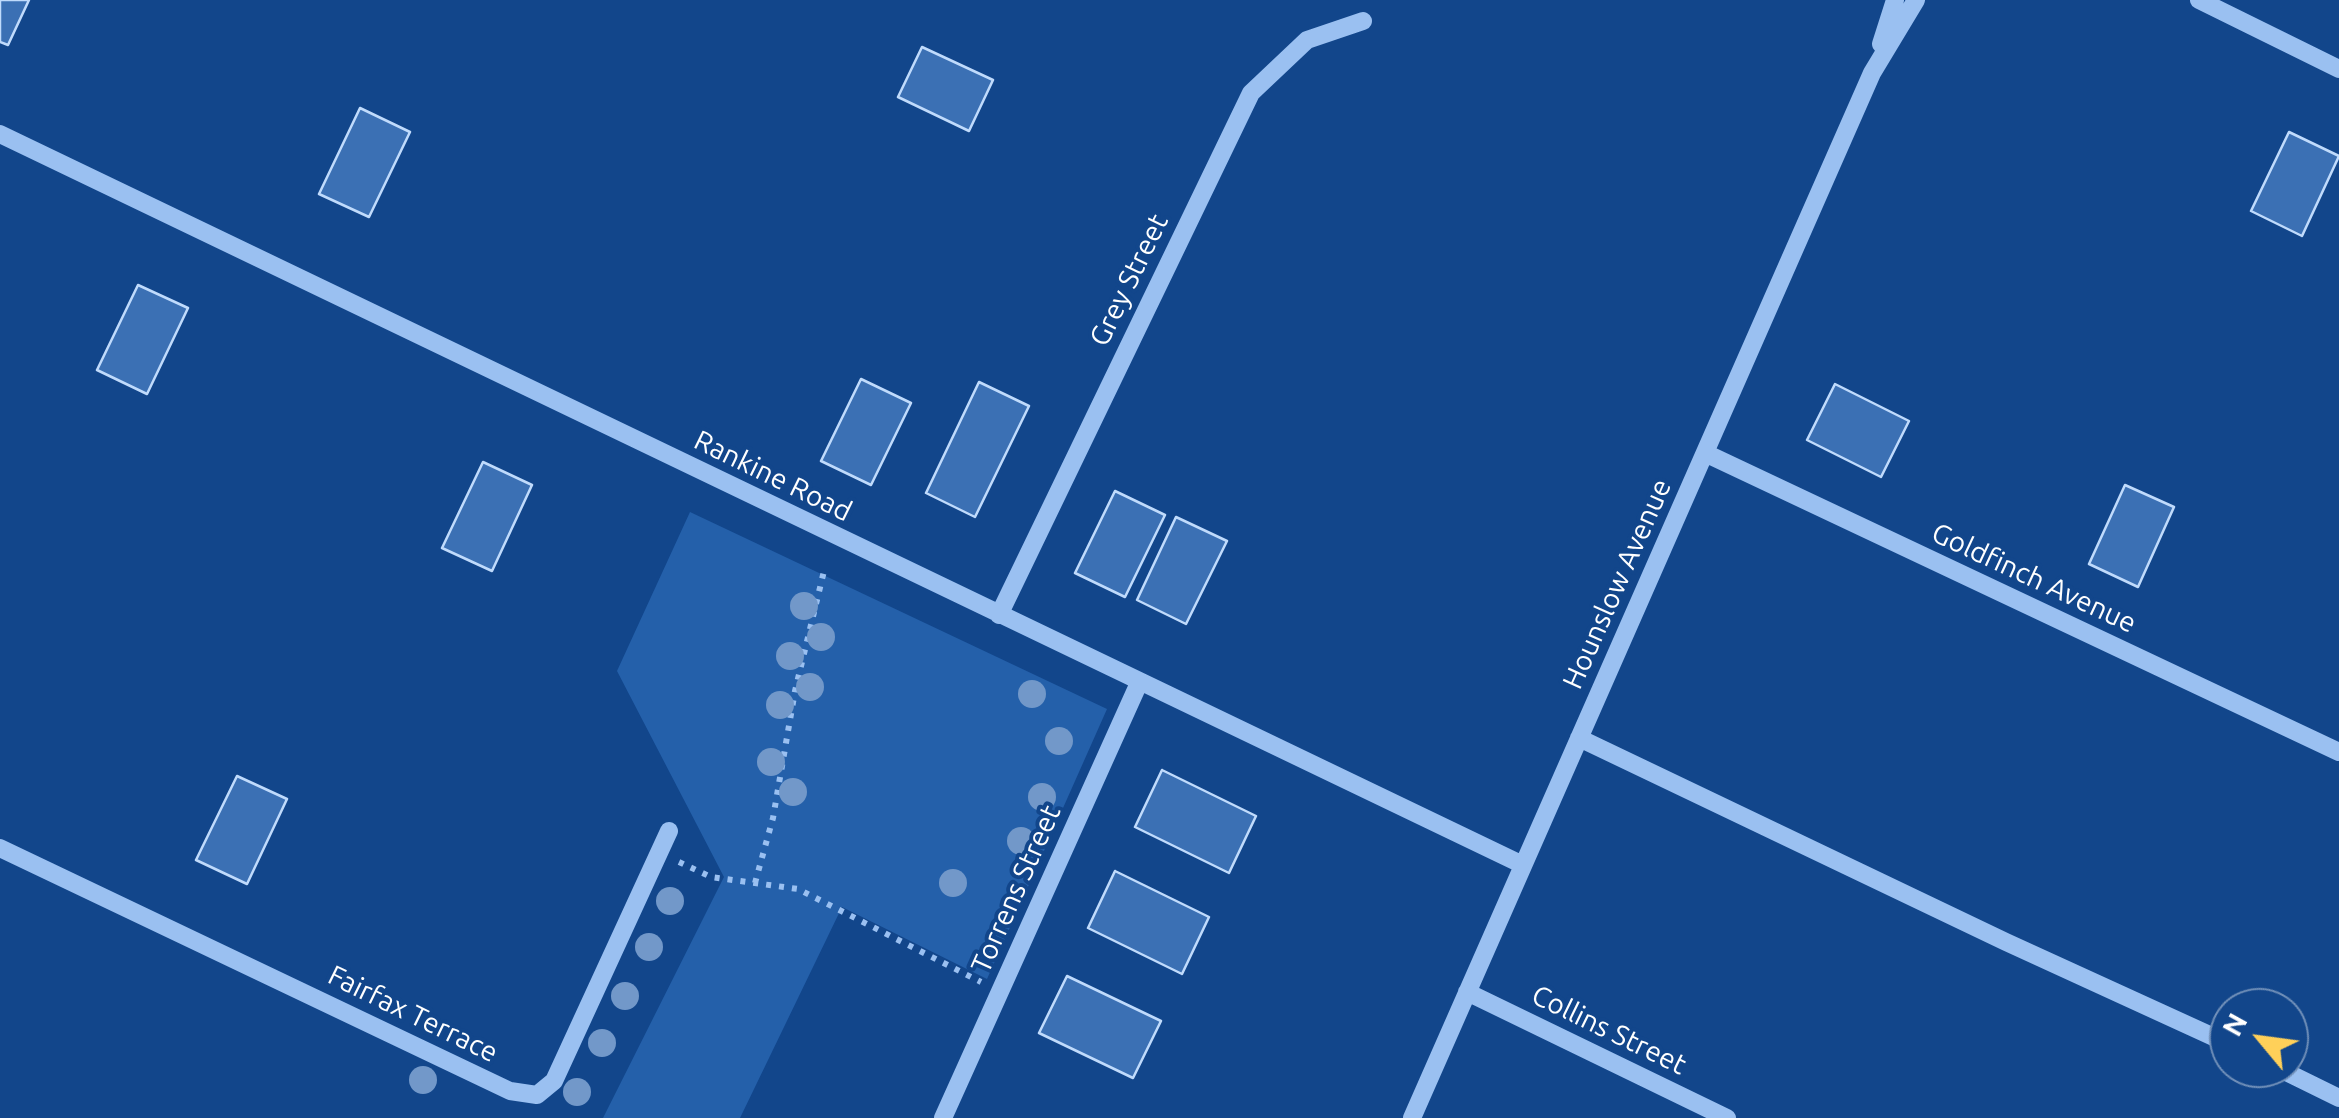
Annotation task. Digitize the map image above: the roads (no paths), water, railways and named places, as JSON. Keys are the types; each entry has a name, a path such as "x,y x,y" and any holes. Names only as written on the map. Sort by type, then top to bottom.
{"street":[{"name":"Hounslow Avenue","path":"1412,1118 1872,73 1895,0"},
{"name":"Hounslow Avenue","path":"1872,73 1916,0"},
{"path":"2199,0 2339,69"},
{"name":"Grey Street","path":"999,616 1252,92 1307,40 1363,22"},
{"name":"Rankine Road","path":"0,134 1523,866"},
{"name":"Goldfinch Avenue","path":"1705,453 2339,752"},
{"name":"Torrens Street","path":"943,1118 1139,683"},
{"path":"1580,738 2209,1035"},
{"name":"Fairfax Terrace","path":"0,848 510,1091 537,1096 554,1082 670,831"},
{"name":"Collins Street","path":"1468,992 1727,1118"},
{"path":"2309,1083 2339,1098"}]}
